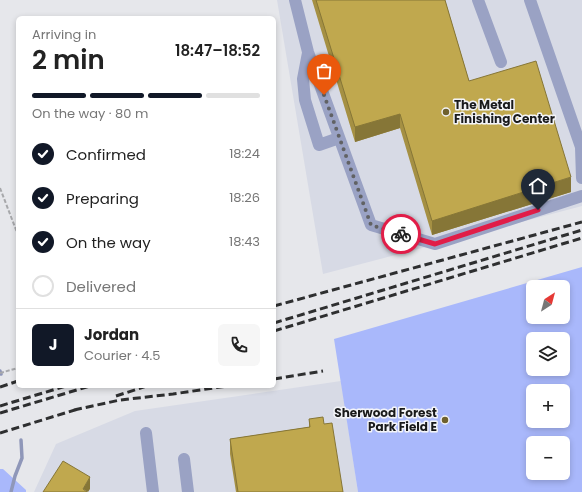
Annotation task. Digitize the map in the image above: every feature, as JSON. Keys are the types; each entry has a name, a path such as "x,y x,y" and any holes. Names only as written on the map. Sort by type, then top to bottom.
{"lane":[{"path":"295,0 308,52 371,225 435,244 582,196"},
{"path":"478,0 501,62"},
{"path":"530,0 581,147 582,178"},
{"path":"308,52 303,79 305,100 319,145 339,138"},
{"path":"146,433 153,492"},
{"path":"184,459 188,492"}],"path":[{"path":"0,188 1,196 16,230"},
{"path":"0,374 16,369"}],"shaded area":[{"path":"277,0 582,0 582,206 323,274"},
{"path":"582,267 582,492 358,492 334,339 526,283 526,324 570,324 570,280 537,280"},
{"path":"341,381 358,492 34,492 56,444 135,411"},
{"path":"0,469 3,469 26,490 26,492 0,492"}],"building":[{"name":"The Metal Finishing Center","path":"316,0 445,0 469,81 536,61 571,177 432,221 400,114 355,127"},
{"path":"323,417 324,424 332,423 343,492 238,492 230,439 310,427 309,419"},
{"path":"63,461 90,477 83,489 87,492 43,492"}],"waterway":[{"path":"11,492 22,458 21,440"}],"railway":[{"path":"276,305 582,222"},
{"path":"276,322 582,230"},
{"path":"276,330 582,238"},
{"path":"276,379 323,371"},
{"path":"0,387 16,382"},
{"path":"0,406 59,388"},
{"path":"0,413 83,388"},
{"path":"116,396 141,388"},
{"path":"74,410 120,400 214,388"},
{"path":"0,433 78,409"}],"way so far":[{"path":"324,95 371,225 401,234"}],"place":[{"name":"The Metal Finishing Center","path":"446,112"},
{"name":"Sherwood Forest Park Field E","path":"445,420"}],"route":[{"path":"401,234 435,244 538,210"}]}
